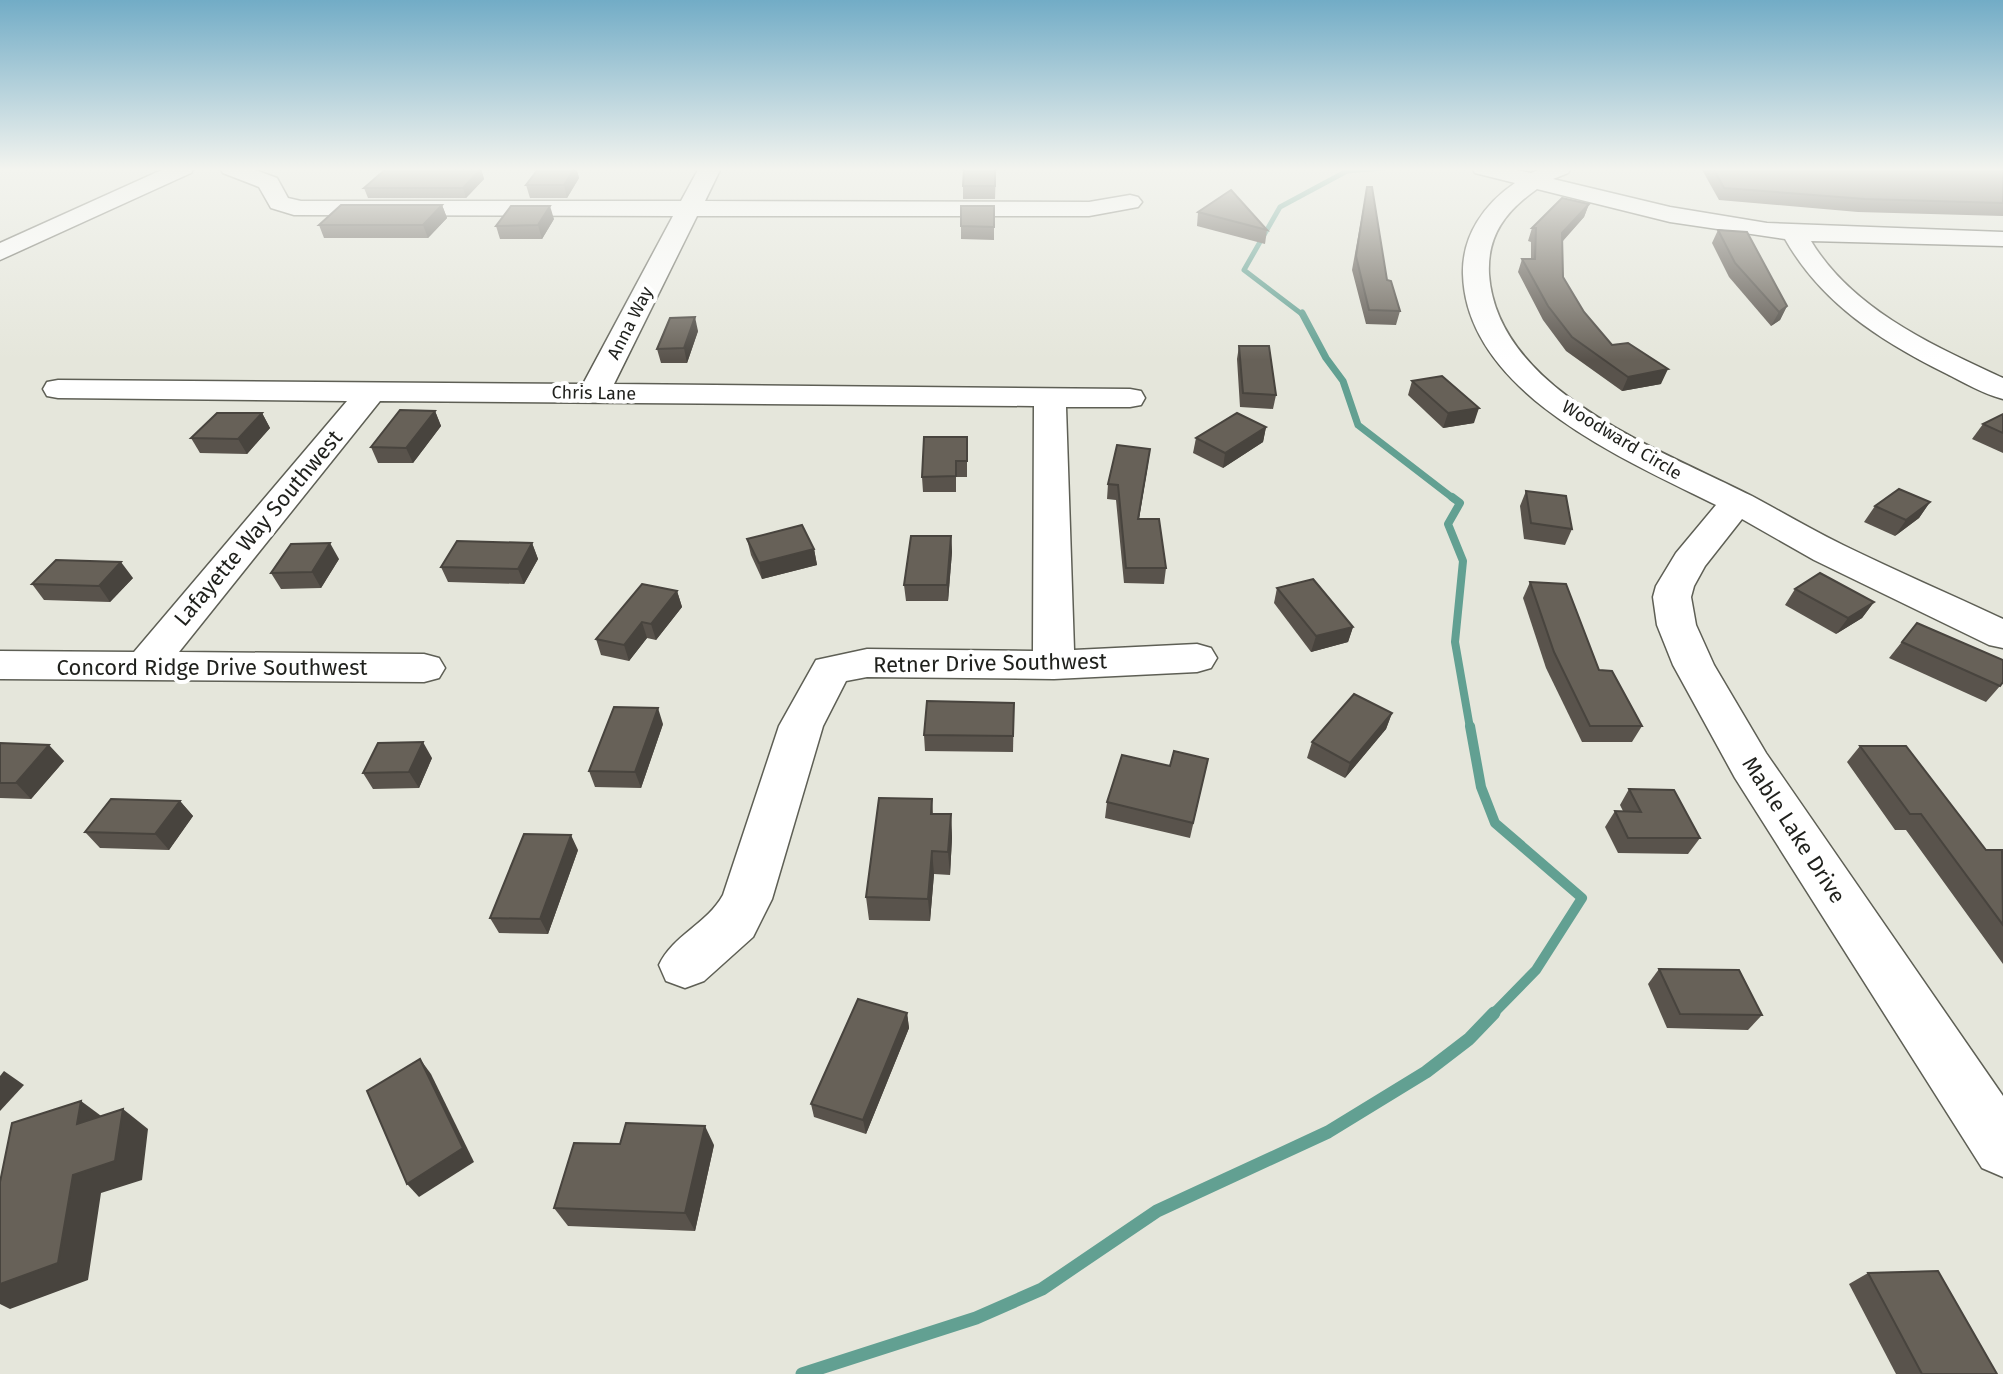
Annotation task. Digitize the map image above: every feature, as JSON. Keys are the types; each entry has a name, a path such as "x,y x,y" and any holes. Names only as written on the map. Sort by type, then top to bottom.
{"street":[{"path":"0,252 43,232"},
{"name":"Anna Way","path":"594,393 677,232"},
{"name":"Woodward Circle","path":"1485,232 1475,248 1476,292 1485,324 1516,365 1558,402 1653,462 1825,550 2003,635"},
{"path":"1793,232 1817,271 1839,293 1935,357 2003,390"},
{"path":"1822,232 2003,239"},
{"name":"Chris Lane","path":"58,389 1130,398"},
{"name":"Lafayette Way Southwest","path":"145,666 372,391"},
{"path":"1050,397 1054,665"},
{"name":"Mable Lake Drive","path":"1737,503 1687,564 1672,597 1680,635 1698,673 1763,785 2003,1147"},
{"name":"Retner Drive Southwest","path":"685,965 735,922 747,899 801,726 831,670 867,663 1054,665 1197,658"},
{"name":"Concord Ridge Drive Southwest","path":"0,665 424,668"}],"building":[{"path":"1360,232 1379,232 1387,280 1391,281 1400,311 1369,310 1356,256"},
{"path":"1536,232 1563,232 1563,277 1584,312 1612,345 1628,343 1668,369 1628,377 1572,337 1548,306 1522,259 1535,259"},
{"path":"1719,232 1747,232 1787,306 1779,312 1735,263"},
{"path":"695,317 684,348 657,349 670,318"},
{"path":"1239,346 1269,346 1276,395 1243,393"},
{"path":"1442,376 1479,408 1448,413 1412,381"},
{"path":"400,410 435,411 406,448 371,447"},
{"path":"217,413 262,413 238,439 191,438"},
{"path":"1237,413 1266,427 1225,453 1196,438"},
{"path":"2003,414 2003,433 1983,424"},
{"path":"924,437 967,437 967,461 956,461 956,476 922,477"},
{"path":"1117,445 1150,449 1138,519 1159,519 1166,568 1126,568 1118,485 1108,484"},
{"path":"1899,489 1930,502 1906,520 1875,506"},
{"path":"1526,491 1566,496 1572,529 1531,523"},
{"path":"802,525 814,549 759,563 747,539"},
{"path":"911,536 951,536 947,585 904,585"},
{"path":"457,541 532,543 518,569 441,567"},
{"path":"330,543 312,572 271,573 291,544"},
{"path":"56,560 121,562 99,586 32,584"},
{"path":"1820,573 1874,602 1848,618 1795,589"},
{"path":"1313,579 1353,627 1316,636 1277,588"},
{"path":"1530,582 1566,584 1599,670 1612,671 1642,726 1590,726 1554,652"},
{"path":"642,584 677,591 651,624 642,622 624,645 596,639"},
{"path":"1917,623 2003,660 2003,682 2000,686 1902,642"},
{"path":"1354,694 1392,713 1350,763 1312,742"},
{"path":"927,701 1014,703 1013,736 924,735"},
{"path":"614,707 658,708 635,772 589,771"},
{"path":"423,742 409,772 363,773 378,743"},
{"path":"0,743 49,745 16,783 0,783"},
{"path":"1860,746 1906,746 1986,850 2002,850 2003,925 1921,814 1910,814"},
{"path":"1174,751 1208,759 1193,823 1107,802 1122,755 1170,766"},
{"path":"1629,789 1674,790 1700,838 1628,838 1615,811 1641,812"},
{"path":"879,798 932,799 931,814 951,814 948,852 932,851 928,899 866,897"},
{"path":"111,799 180,801 155,834 85,832"},
{"path":"524,834 571,835 540,919 490,918"},
{"path":"1659,969 1739,970 1762,1015 1680,1014"},
{"path":"858,999 907,1013 863,1120 811,1104"},
{"path":"420,1059 463,1148 407,1184 367,1091"},
{"path":"81,1101 77,1124 123,1109 115,1161 73,1175 58,1263 0,1284 0,1182 12,1123"},
{"path":"626,1123 705,1126 685,1213 554,1208 574,1143 620,1144"},
{"path":"1938,1271 1997,1374 1922,1374 1868,1273"}],"waterway":[{"path":"1266,232 1244,270 1303,315"},
{"path":"1302,313 1326,358 1343,381 1358,425 1454,499"},
{"path":"1452,497 1460,503 1448,524 1463,561 1455,642 1470,728"},
{"path":"1470,726 1481,787 1495,823 1582,898 1536,970 1492,1015"},
{"path":"802,1374 976,1318 1042,1289 1157,1211 1328,1132 1426,1072 1469,1039 1494,1013"}]}
